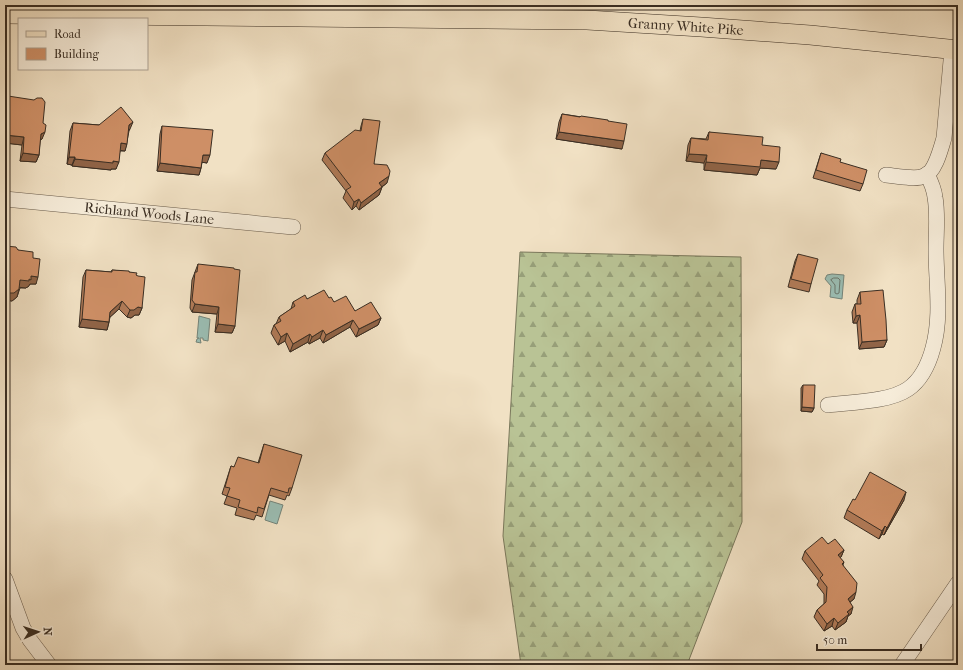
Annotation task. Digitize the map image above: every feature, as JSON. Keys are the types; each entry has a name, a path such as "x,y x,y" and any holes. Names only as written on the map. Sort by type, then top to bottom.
{"main road":[{"name":"Granny White Pike","path":"5,14 64,10 587,20 810,35 955,50"}],"street":[{"path":"886,175 917,177 928,174 932,169 944,138 955,50"},
{"path":"828,404 875,399 899,394 916,382 931,357 937,329 938,305 936,202 934,190 928,174"},
{"name":"Richland Woods Lane","path":"5,199 293,227"},
{"path":"5,579 23,628 49,665"},
{"path":"902,665 958,583"}],"green space":[{"path":"520,252 741,257 742,522 687,665 521,665 503,536"}],"water":[{"path":"827,275 844,275 842,299 830,297 831,286 825,279"},
{"path":"199,316 210,319 208,341 200,338 201,343 196,342 199,338 197,338"},
{"path":"270,501 283,505 277,524 265,520"}],"building":[{"path":"5,92 8,96 34,100 37,98 42,98 45,102 43,123 46,125 45,132 41,134 39,155 23,153 24,137 5,135"},
{"path":"121,107 133,122 129,125 127,144 121,143 119,162 113,161 113,163 69,157 73,123 99,125"},
{"path":"562,114 627,124 624,141 559,132"},
{"path":"363,119 380,121 374,164 387,165 390,171 389,176 379,183 382,187 361,203 359,199 354,202 346,190 351,187 325,153 355,130 361,131"},
{"path":"162,126 213,130 210,155 203,155 201,168 160,163"},
{"path":"709,132 763,137 762,145 780,147 779,162 761,160 760,167 706,162 707,155 689,154 691,138 708,140"},
{"path":"821,153 841,159 840,162 867,170 863,184 816,170"},
{"path":"5,246 16,247 18,250 33,252 33,258 40,259 38,277 31,276 31,280 29,279 29,281 20,280 19,289 14,293 8,293 5,290"},
{"path":"798,254 818,259 811,284 791,279"},
{"path":"198,264 240,270 235,326 218,324 219,307 195,304 192,300 195,272 197,272"},
{"path":"86,270 112,272 112,270 129,271 137,273 136,275 138,276 145,277 142,308 138,307 134,310 130,310 122,301 110,312 109,322 82,319"},
{"path":"324,290 329,298 331,297 334,302 346,296 355,311 371,302 381,318 359,329 353,320 326,335 323,330 312,337 310,334 293,344 287,333 281,337 274,325 281,321 279,317 295,306 293,302 305,295 307,299"},
{"path":"883,290 887,340 862,342 860,315 856,316 855,304 861,304 860,292"},
{"path":"803,385 815,385 814,408 802,407"},
{"path":"264,444 302,455 292,488 289,488 288,493 271,488 264,509 258,507 257,513 238,507 240,500 227,496 230,488 225,487 231,466 234,467 238,457 259,463"},
{"path":"870,472 906,492 887,528 885,526 882,531 847,510 853,499 855,500"},
{"path":"822,537 828,544 835,539 844,550 838,555 844,562 842,564 857,583 856,592 848,599 853,607 847,612 849,614 838,623 834,618 827,624 817,610 826,602 827,587 820,578 823,575 805,551"}]}
